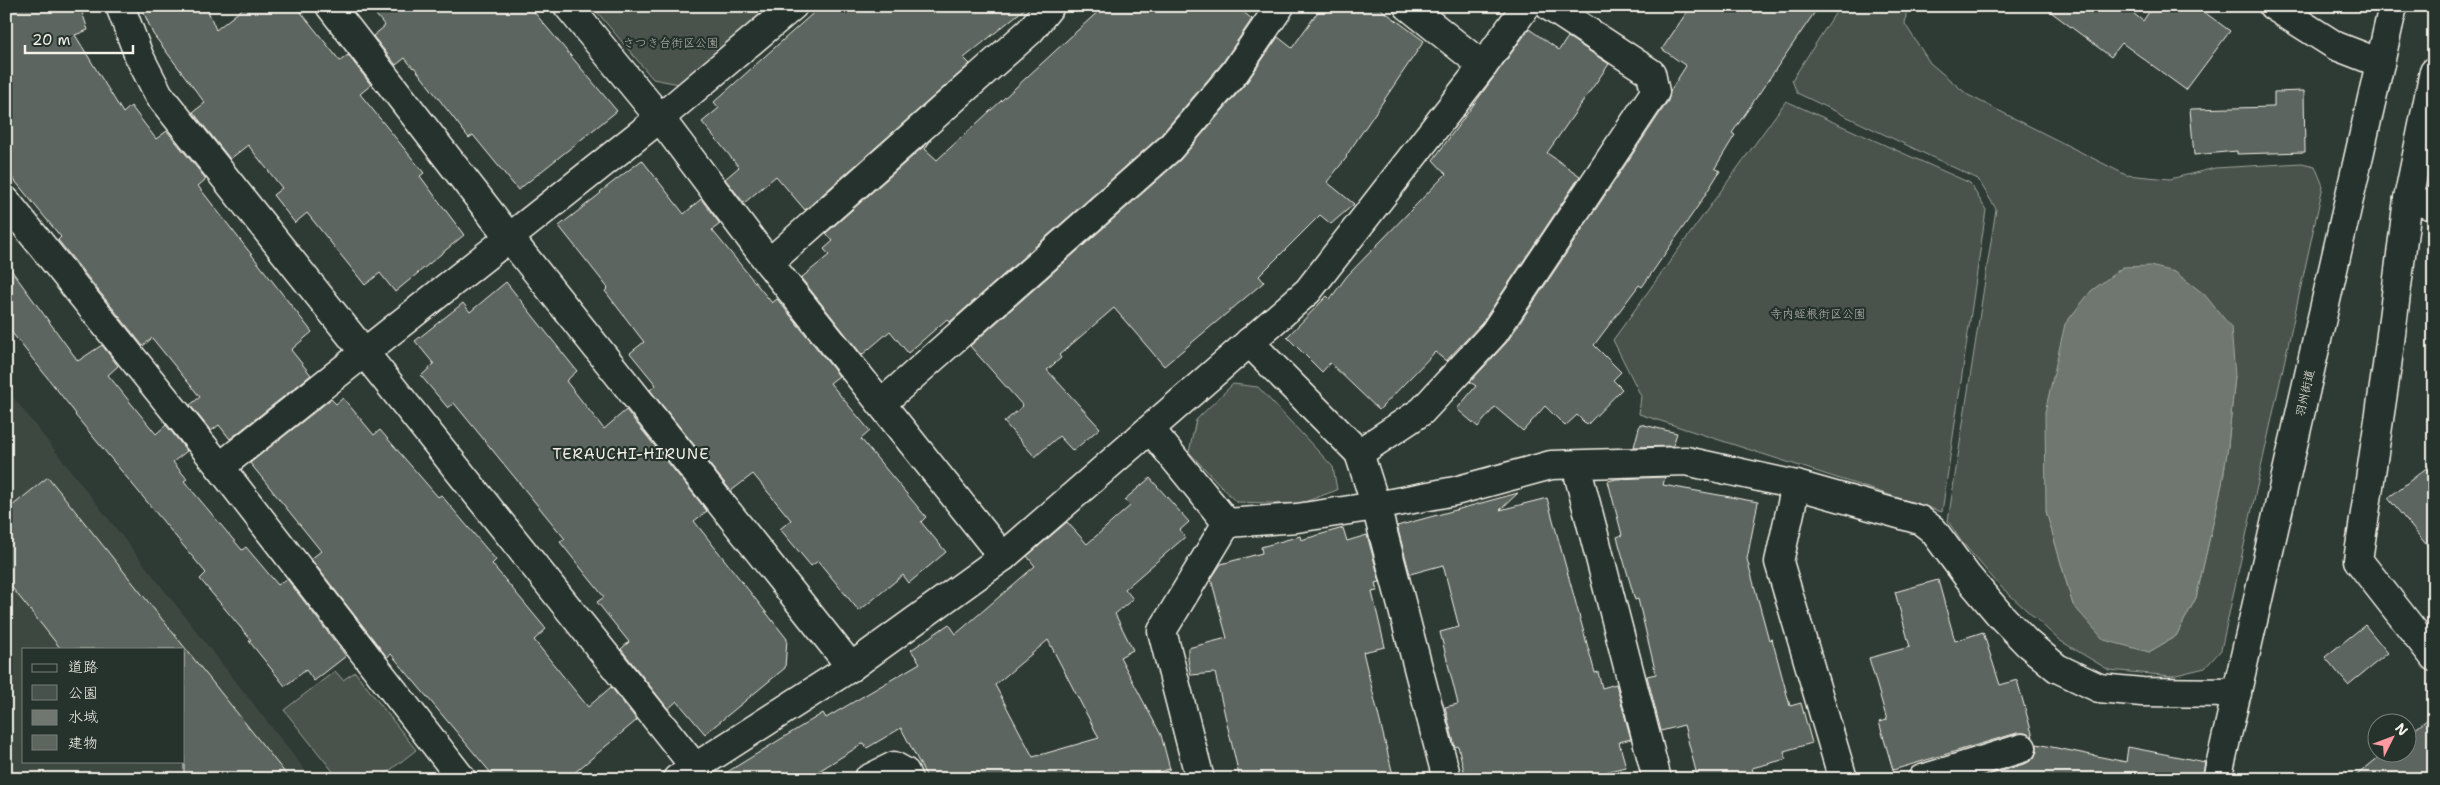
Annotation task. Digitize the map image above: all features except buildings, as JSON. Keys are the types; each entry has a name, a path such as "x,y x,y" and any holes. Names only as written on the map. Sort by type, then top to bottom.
{"street":[{"path":"120,6 139,56 159,95 363,353 686,772 851,667 1004,557 1308,291 1483,66 1526,6"},
{"path":"330,6 508,236 851,667"},
{"path":"568,6 660,118 769,263 1004,557"},
{"path":"220,467 508,236 660,118 793,6"},
{"path":"769,263 1030,31 1050,6"},
{"path":"882,403 1170,148 1235,72 1280,6"},
{"path":"1408,6 1483,66"},
{"path":"1359,452 1422,411 1494,333 1655,92 1651,73 1549,6"},
{"path":"2273,6 2336,46 2380,63"},
{"name":"羽州街道","path":"2217,779 2393,6"},
{"path":"2434,71 2421,202 2387,366 2358,560 2434,657"},
{"path":"6,201 220,467 462,779"},
{"path":"1249,342 1359,452 1376,506 1447,779"},
{"path":"1151,430 1227,523"},
{"path":"1227,523 1297,518 1376,506 1456,491 1551,465 1686,461 1796,485 1920,520 1933,530 1967,576 2027,643 2057,668 2099,688 2142,692 2237,693"},
{"path":"1576,465 1657,779"},
{"path":"1796,485 1779,562 1843,779"},
{"path":"1200,779 1162,631 1227,523"},
{"path":"1922,779 2022,748"},
{"path":"868,779 894,766 905,772 908,779"}],"shaded area":[{"path":"6,388 312,779 6,779"}],"green space":[{"name":"さつき台街区公園","path":"592,6 764,6 764,12 679,84 653,79"},
{"path":"1840,6 1907,6 1905,24 1930,63 1968,95 2126,175 2170,179 2215,168 2302,163 2315,166 2323,186 2221,650 2205,668 2172,676 2109,670 2059,640 1999,585 1961,541 1948,521 1996,209 1978,179 1797,93 1792,80","holes":["2235,376 2222,484 2196,598 2176,636 2149,652 2073,605 2046,511"]},
{"name":"寺内蛭根街区公園","path":"1786,101 1970,183 1986,210 1942,512 1639,414 1641,396 1613,340"},
{"path":"1233,384 1258,387 1333,467 1337,490 1299,504 1236,502 1189,452 1196,420"},
{"path":"335,671 343,680 355,672 416,750 379,779 339,779 284,710"}],"water":[{"path":"2150,266 2175,272 2204,294 2231,327 2235,376 2222,484 2196,598 2176,636 2149,652 2104,640 2073,605 2046,511 2045,412 2065,324 2091,291 2123,267"}],"district":[{"name":"TERAUCHI-HIRUNE","path":"631,454"}]}
